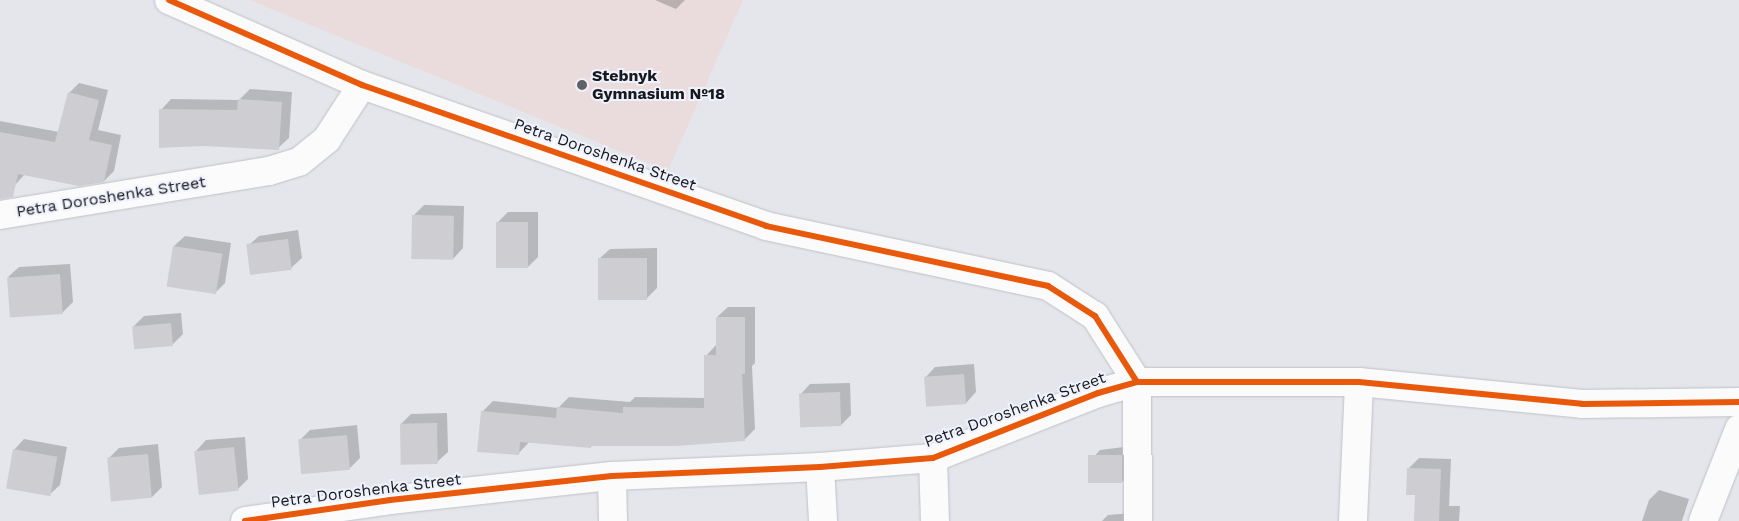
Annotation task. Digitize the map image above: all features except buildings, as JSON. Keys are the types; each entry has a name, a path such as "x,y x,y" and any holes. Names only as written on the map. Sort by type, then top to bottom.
{"street":[{"name":"Petra Doroshenka Street","path":"169,0 362,85 766,226 1048,286 1095,316 1136,382"},
{"name":"Petra Doroshenka Street","path":"0,215 269,171 299,162 327,139 362,85"},
{"name":"Petra Doroshenka Street","path":"245,521 391,510 612,476 820,467 932,458 1098,393 1136,382 1359,382 1582,404 1739,402"},
{"path":"1136,382 1138,521"},
{"path":"1354,521 1359,382"},
{"path":"1702,521 1739,430"},
{"path":"932,458 935,521"},
{"path":"820,467 823,521"},
{"path":"612,476 612,521"}],"shaded area":[{"name":"Stebnyk Gymnasium №18","path":"249,0 743,0 668,171"}],"cycle path":[{"path":"169,0 362,85 766,226 1048,286 1095,316 1137,382"},
{"path":"245,521 390,500 612,476 820,467 933,458 1098,393 1137,382 1359,382 1582,404 1739,402"}],"place":[{"name":"Stebnyk Gymnasium №18","path":"582,85"}]}
